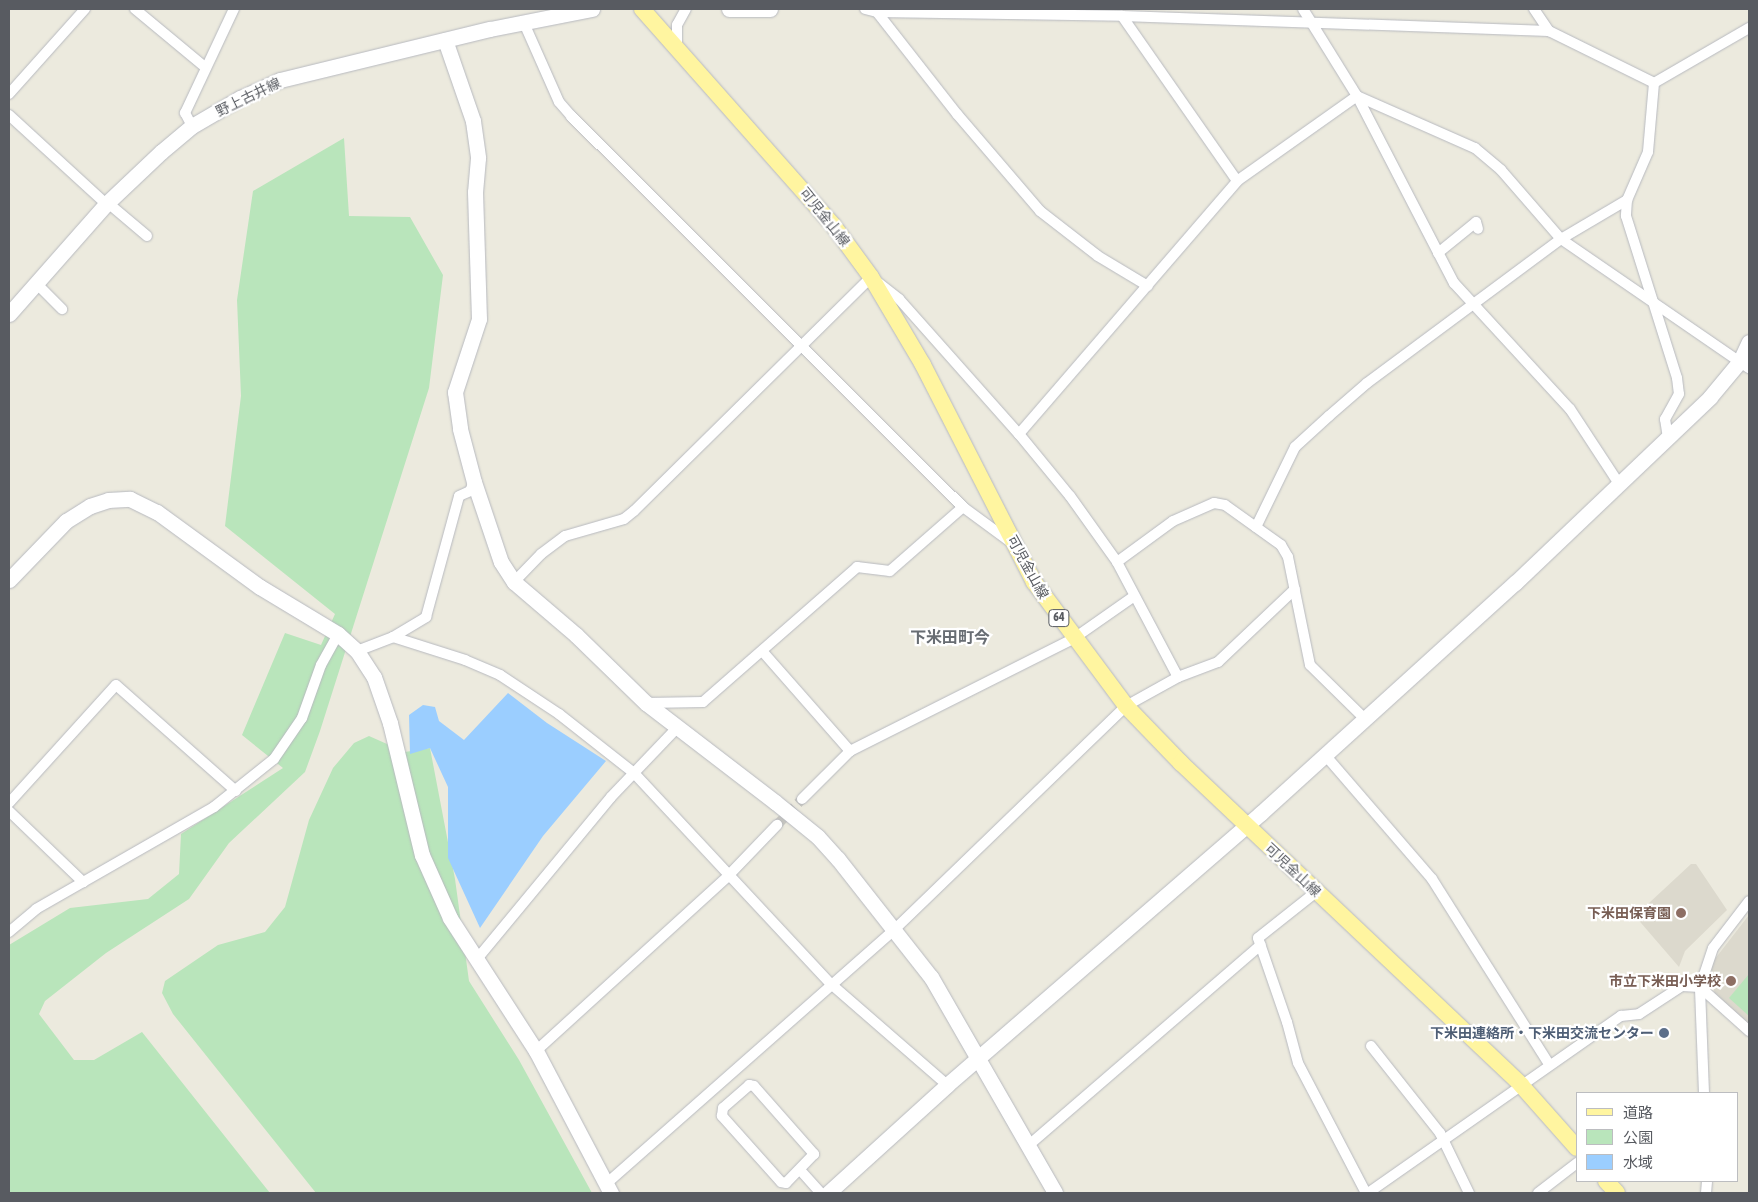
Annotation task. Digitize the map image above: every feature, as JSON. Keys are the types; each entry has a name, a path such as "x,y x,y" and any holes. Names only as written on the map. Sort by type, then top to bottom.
{"main road":[{"name":"可児金山線","path":"642,9 833,225 871,277 923,365 1034,582 1074,639 1126,706 1246,826 1521,1085 1576,1147"},
{"path":"1607,1182 1617,1193"}],"street":[{"path":"9,94 85,9"},
{"path":"136,9 206,68"},
{"path":"192,126 185,113 234,9"},
{"name":"野上古井線","path":"9,314 107,203 192,126 240,98 280,80 445,40 592,9"},
{"path":"677,48 677,24 686,9"},
{"path":"729,9 770,9"},
{"path":"865,9 877,12 1122,16 1549,31 1654,83"},
{"path":"1303,9 1356,96 1454,283 1570,409 1618,482"},
{"path":"1534,9 1549,31"},
{"path":"877,12 956,114 1040,211 1098,256 1148,286"},
{"path":"1122,16 1237,181"},
{"path":"524,23 559,102 570,116 801,343 963,506 1016,547"},
{"path":"1654,83 1749,28"},
{"path":"445,40 473,121 478,158 475,192 479,319 456,392 460,429 474,482 501,562 514,582 576,635 646,704 676,730 715,755 818,837 931,977 976,1060 1029,1145 1055,1193"},
{"path":"1654,83 1648,152 1627,200 1626,216 1677,378 1679,394 1665,419 1668,437"},
{"path":"1020,434 1237,181 1356,96"},
{"path":"1356,96 1475,148 1500,170 1561,239 1650,297 1684,326 1744,365"},
{"path":"9,115 107,203 147,236"},
{"path":"1256,527 1295,448 1367,383 1561,239 1627,200"},
{"path":"1438,253 1476,222 1478,229"},
{"path":"514,582 541,554 564,536 624,519 634,511 801,343 871,277 899,299 1020,434 1070,496 1117,562 1133,596 1178,677"},
{"path":"36,283 62,309"},
{"path":"828,1193 947,1085 1326,756 1364,718 1515,583 1618,482 1744,365 1749,342"},
{"path":"356,651 393,636 426,616 459,496 470,491 474,482"},
{"path":"9,580 66,521 90,506 108,500 130,499 157,512 260,587 338,634 356,651 374,678 390,723 422,855 450,918 536,1051 609,1189 831,984 894,930 1126,706 1178,677 1189,676 1218,662 1295,589"},
{"path":"1117,562 1173,521 1214,503 1225,505 1280,545 1288,557 1310,665 1364,718"},
{"path":"646,704 703,702 763,652 858,567 890,571 963,506"},
{"path":"802,799 850,751 1074,639 1133,596"},
{"path":"9,932 36,909 236,792 274,760 302,718 321,665 338,634"},
{"path":"393,636 466,660 500,675 559,714 634,773 728,876 831,984 947,1085"},
{"path":"763,652 850,751"},
{"path":"9,803 116,685 236,792"},
{"path":"476,959 634,773 676,730"},
{"path":"1326,756 1432,879 1549,1064"},
{"path":"10,816 83,882"},
{"path":"536,1051 728,876 777,825"},
{"path":"1316,892 1258,938 1298,1063 1367,1193 1549,1064 1621,1016 1639,1014 1682,986 1700,988 1749,1031"},
{"path":"1704,1092 1700,988 1713,948 1749,900"},
{"path":"1029,1145 1261,945"},
{"path":"1371,1046 1440,1133 1442,1141 1469,1193"},
{"path":"748,1085 754,1086 814,1154 801,1171 786,1183 781,1182 722,1116 723,1108 748,1085"},
{"path":"1538,1193 1576,1164"},
{"path":"801,1171 821,1193"}],"shaded area":[{"name":"下米田保育園","path":"1691,864 1696,864 1727,910 1685,951 1679,967 1635,916"},
{"name":"市立下米田小学校","path":"1749,915 1749,1027 1715,998 1711,964"}],"green space":[{"path":"344,138 349,216 410,217 443,275 429,388 320,731 305,772 229,843 189,899 106,953 45,1001 39,1014 74,1060 94,1060 142,1032 270,1193 9,1193 9,945 70,908 148,899 179,874 181,834 283,768 242,735 285,633 321,645 335,614 225,526 241,396 237,300 253,191"},
{"path":"369,736 405,752 430,748 455,879 469,981 519,1060 592,1193 316,1193 173,1014 162,993 165,981 218,945 265,932 285,907 309,820 333,768 354,743"},
{"path":"1749,974 1749,1016 1729,998"}],"water":[{"path":"508,693 547,723 606,761 543,836 480,928 448,858 448,787 430,748 410,754 409,715 423,705 435,707 439,721 464,740"}],"tunnel":[{"path":"777,825 802,799"}],"place":[{"name":"下米田保育園","path":"1681,913"},
{"name":"市立下米田小学校","path":"1731,981"},
{"name":"下米田連絡所・下米田交流センター","path":"1664,1033"}],"district":[{"name":"下米田町今","path":"950,637"}]}
